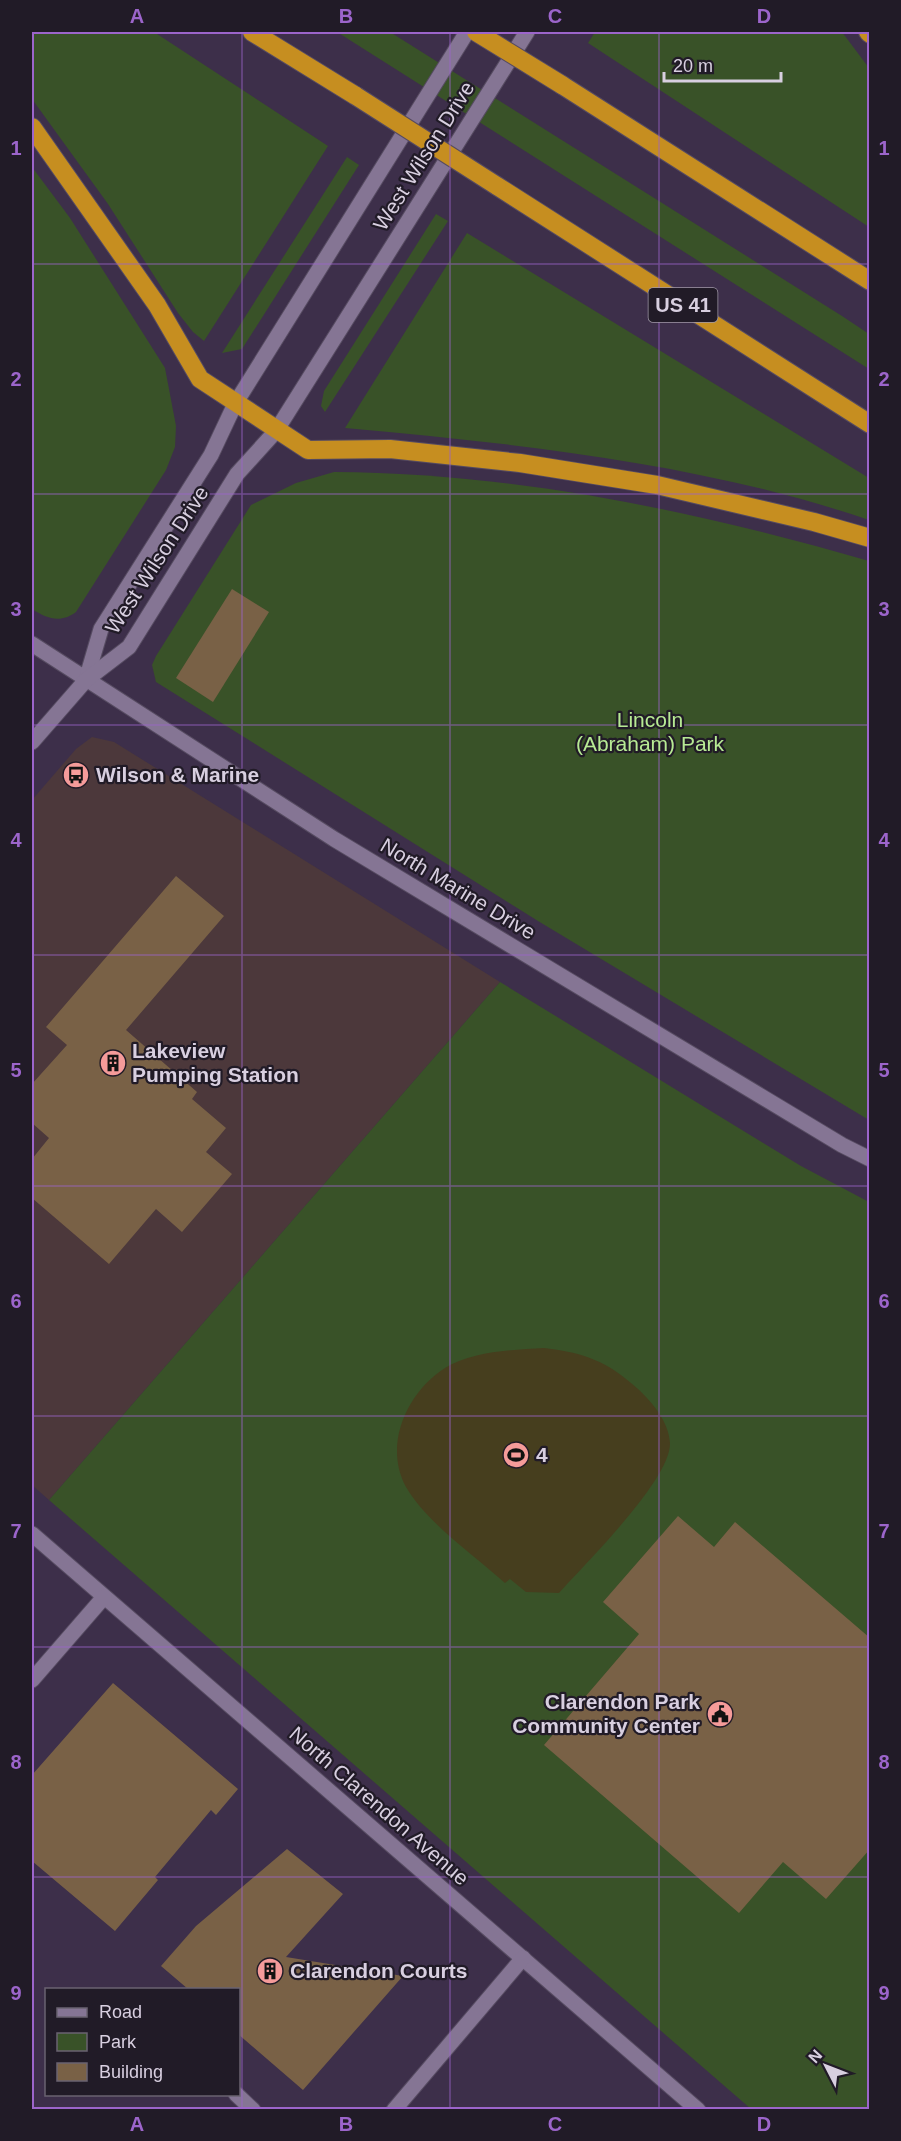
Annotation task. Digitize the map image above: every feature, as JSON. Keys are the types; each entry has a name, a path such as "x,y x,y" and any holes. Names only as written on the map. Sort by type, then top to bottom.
{"highway":[{"name":"US 41","path":"252,32 870,424"},
{"path":"476,32 870,281"},
{"path":"32,127 157,305 200,379 308,450 390,449 520,463 657,485 814,522 870,538"}],"street":[{"name":"West Wilson Drive","path":"86,680 101,629 211,455 235,404 467,32"},
{"name":"West Wilson Drive","path":"86,680 129,647 237,474 276,431 526,32"},
{"name":"North Marine Drive","path":"32,644 354,851 833,1140 870,1159"},
{"path":"32,742 86,680"},
{"name":"North Clarendon Avenue","path":"32,1534 698,2109"},
{"path":"32,1680 104,1597"},
{"path":"394,2109 523,1958"},
{"path":"238,2096 253,2109"}],"shaded area":[{"path":"92,737 114,742 500,982 49,1500 32,1485 32,800 76,749"}],"green space":[{"path":"32,32 154,32 328,146 204,341 193,332 178,313 108,204 32,99"},
{"path":"337,32 390,32 842,316 869,334 869,369"},
{"path":"595,32 842,32 869,68 869,227 588,43"},
{"path":"347,157 359,165 242,349 222,353"},
{"path":"32,167 70,218 165,368 176,426 175,447 166,470 76,612 59,619 48,617 32,609"},
{"path":"436,214 448,221 325,412 321,406 324,391"},
{"path":"467,233 869,478 869,520 805,500 676,470 544,449 345,428"},
{"name":"Lincoln (Abraham) Park","path":"334,472 470,479 605,498 738,526 869,561 869,1120 538,921 156,682 152,665 156,656 251,505 296,483"},
{"path":"500,982 801,1166 869,1202 869,2109 751,2109 49,1500"}],"sand":[{"path":"544,1348 595,1360 627,1379 659,1413 667,1428 670,1443 667,1459 642,1499 625,1521 559,1593 526,1592 510,1579 505,1583 438,1526 406,1487 397,1454 398,1437 410,1405 431,1378 456,1362 468,1358 506,1351"}],"building":[{"path":"232,589 269,612 213,702 176,678"},
{"name":"Lakeview Pumping Station","path":"176,876 224,916 126,1030 197,1092 192,1099 226,1128 206,1152 232,1174 182,1232 156,1209 109,1264 32,1198 32,1159 49,1138 32,1123 32,1084 67,1045 46,1027"},
{"name":"Clarendon Park Community Center","path":"678,1516 714,1547 735,1522 870,1638 870,1849 826,1899 783,1862 739,1913 544,1745 639,1634 603,1602"},
{"path":"113,1683 238,1789 216,1815 211,1810 155,1877 158,1880 115,1931 32,1861 32,1775"},
{"name":"Clarendon Courts","path":"287,1849 343,1894 286,1957 403,1976 303,2090 240,2036 240,1988 187,1988 161,1966 196,1926"}],"place":[{"name":"Wilson & Marine","path":"76,775"},
{"name":"Lakeview Pumping Station","path":"113,1063"},
{"name":"4","path":"516,1455"},
{"name":"Clarendon Park Community Center","path":"720,1714"},
{"name":"Clarendon Courts","path":"270,1971"}]}
